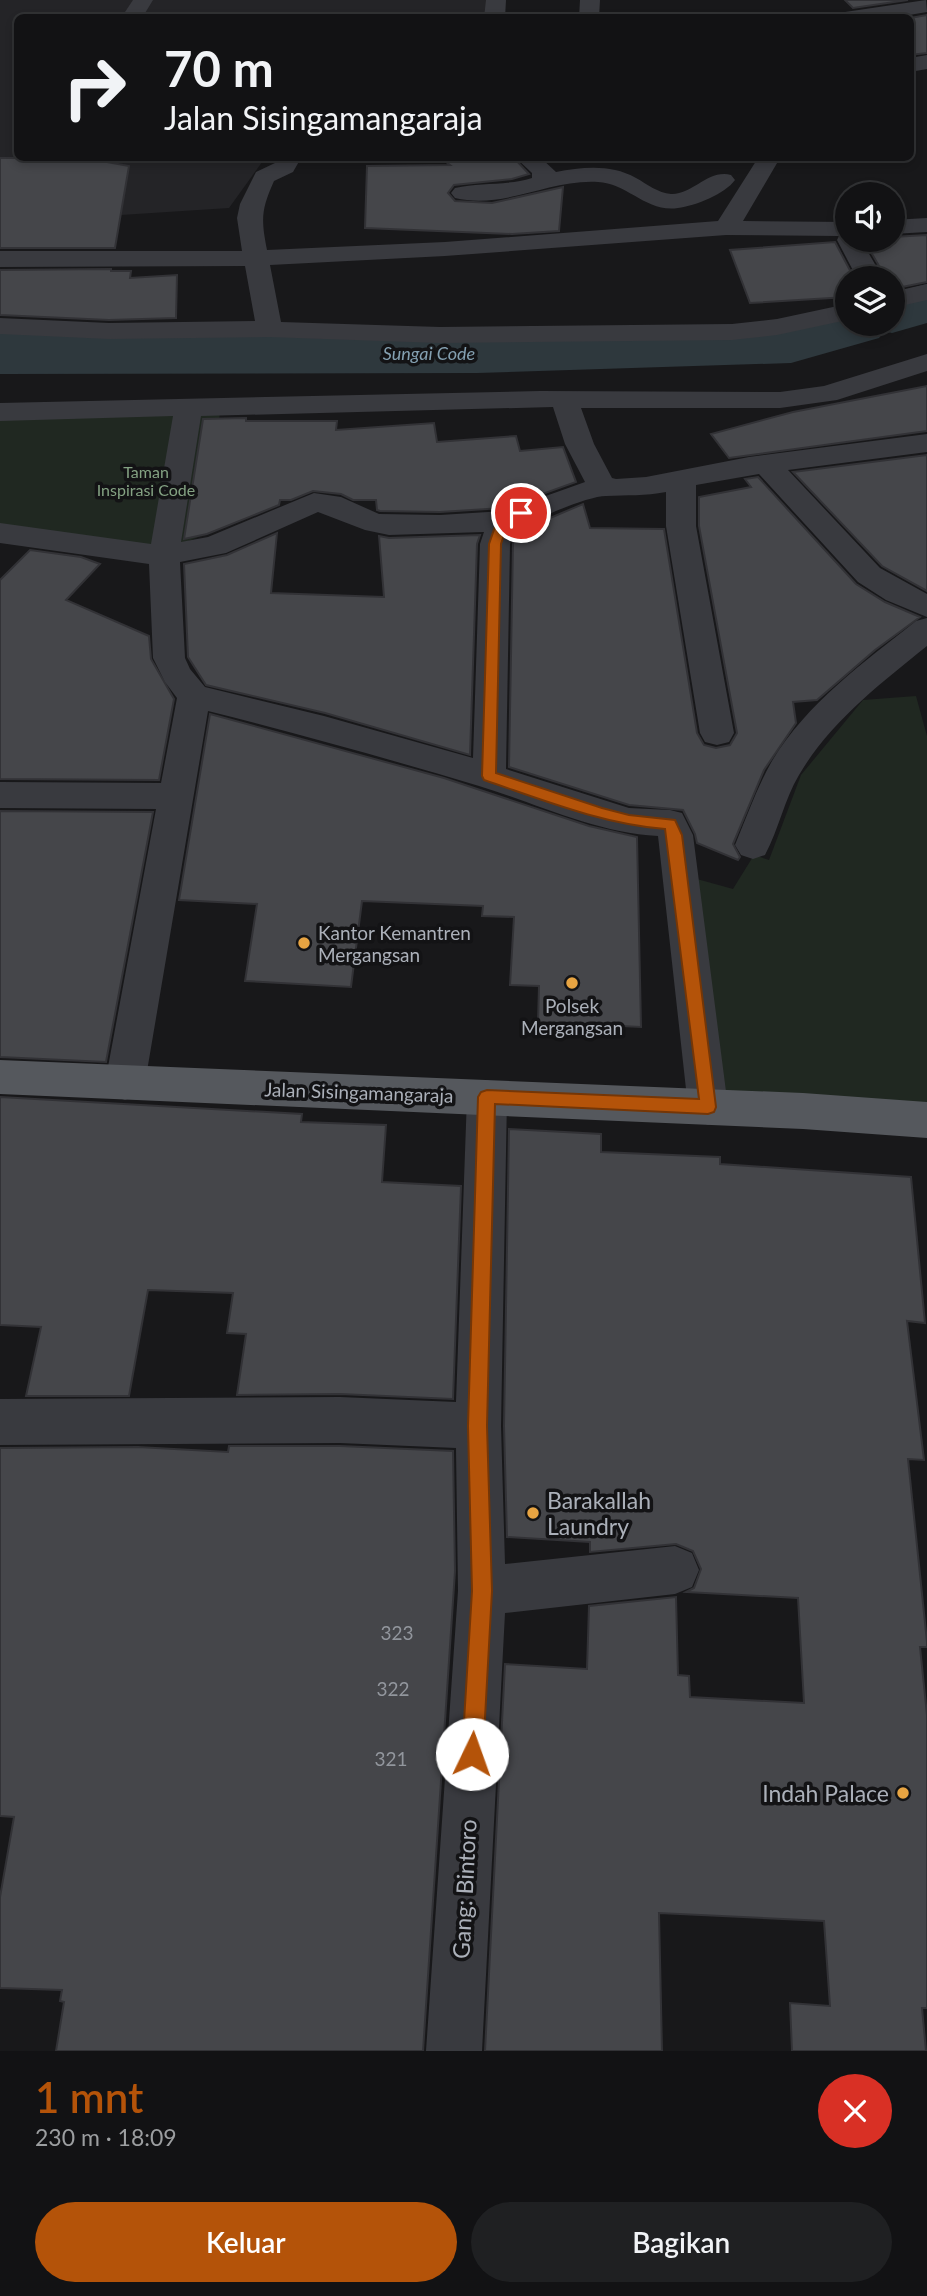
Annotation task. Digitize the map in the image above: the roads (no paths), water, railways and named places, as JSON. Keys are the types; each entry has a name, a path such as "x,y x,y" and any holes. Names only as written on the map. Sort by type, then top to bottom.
{"main road":[{"name":"Jalan Sisingamangaraja","path":"0,1077 708,1107 927,1120"}],"street":[{"path":"869,14 927,6"},
{"path":"270,329 249,218 264,177 285,167 288,161"},
{"path":"531,161 544,171 544,182"},
{"path":"726,228 767,161"},
{"path":"463,193 515,191 571,176 611,176 634,185 655,200 680,201 723,180"},
{"path":"905,226 927,225"},
{"path":"0,259 258,258 444,249 726,228 835,233"},
{"path":"905,297 927,292"},
{"path":"0,326 109,331 270,329 440,335 732,332 777,327 835,315"},
{"path":"0,412 565,399 780,400 827,394 927,362"},
{"path":"565,399 579,444 592,472 603,486"},
{"path":"188,406 164,555 169,658 176,674 194,696 324,728 489,776 610,816 629,821 670,824 675,835 708,1107"},
{"path":"0,533 164,555 215,546 253,532 314,502 328,502 377,523 471,523 507,520 603,486 626,490 766,464 927,443"},
{"path":"887,448 927,455"},
{"path":"766,464 869,575 897,593 927,606"},
{"path":"681,478 681,526 717,733"},
{"path":"489,776 495,544 500,527 507,520"},
{"path":"753,845 785,768 817,724 864,680 927,629"},
{"path":"125,1083 194,696"},
{"path":"0,794 175,796"},
{"name":"Gang: Bintoro","path":"454,2051 482,1591 478,1426 487,1097"},
{"path":"0,1422 340,1420 478,1426"},
{"path":"482,1591 675,1570"}],"waterway":[{"name":"Sungai Code","path":"905,309 927,303"},
{"name":"Sungai Code","path":"0,354 477,353 791,343 835,330"}],"place":[{"name":"Kantor Kemantren Mergangsan","path":"304,943"},
{"name":"Polsek Mergangsan","path":"572,983"},
{"name":"Barakallah Laundry","path":"533,1513"},
{"name":"Indah Palace","path":"903,1793"}],"park label":[{"name":"Taman Inspirasi Code","path":"146,480"}]}
